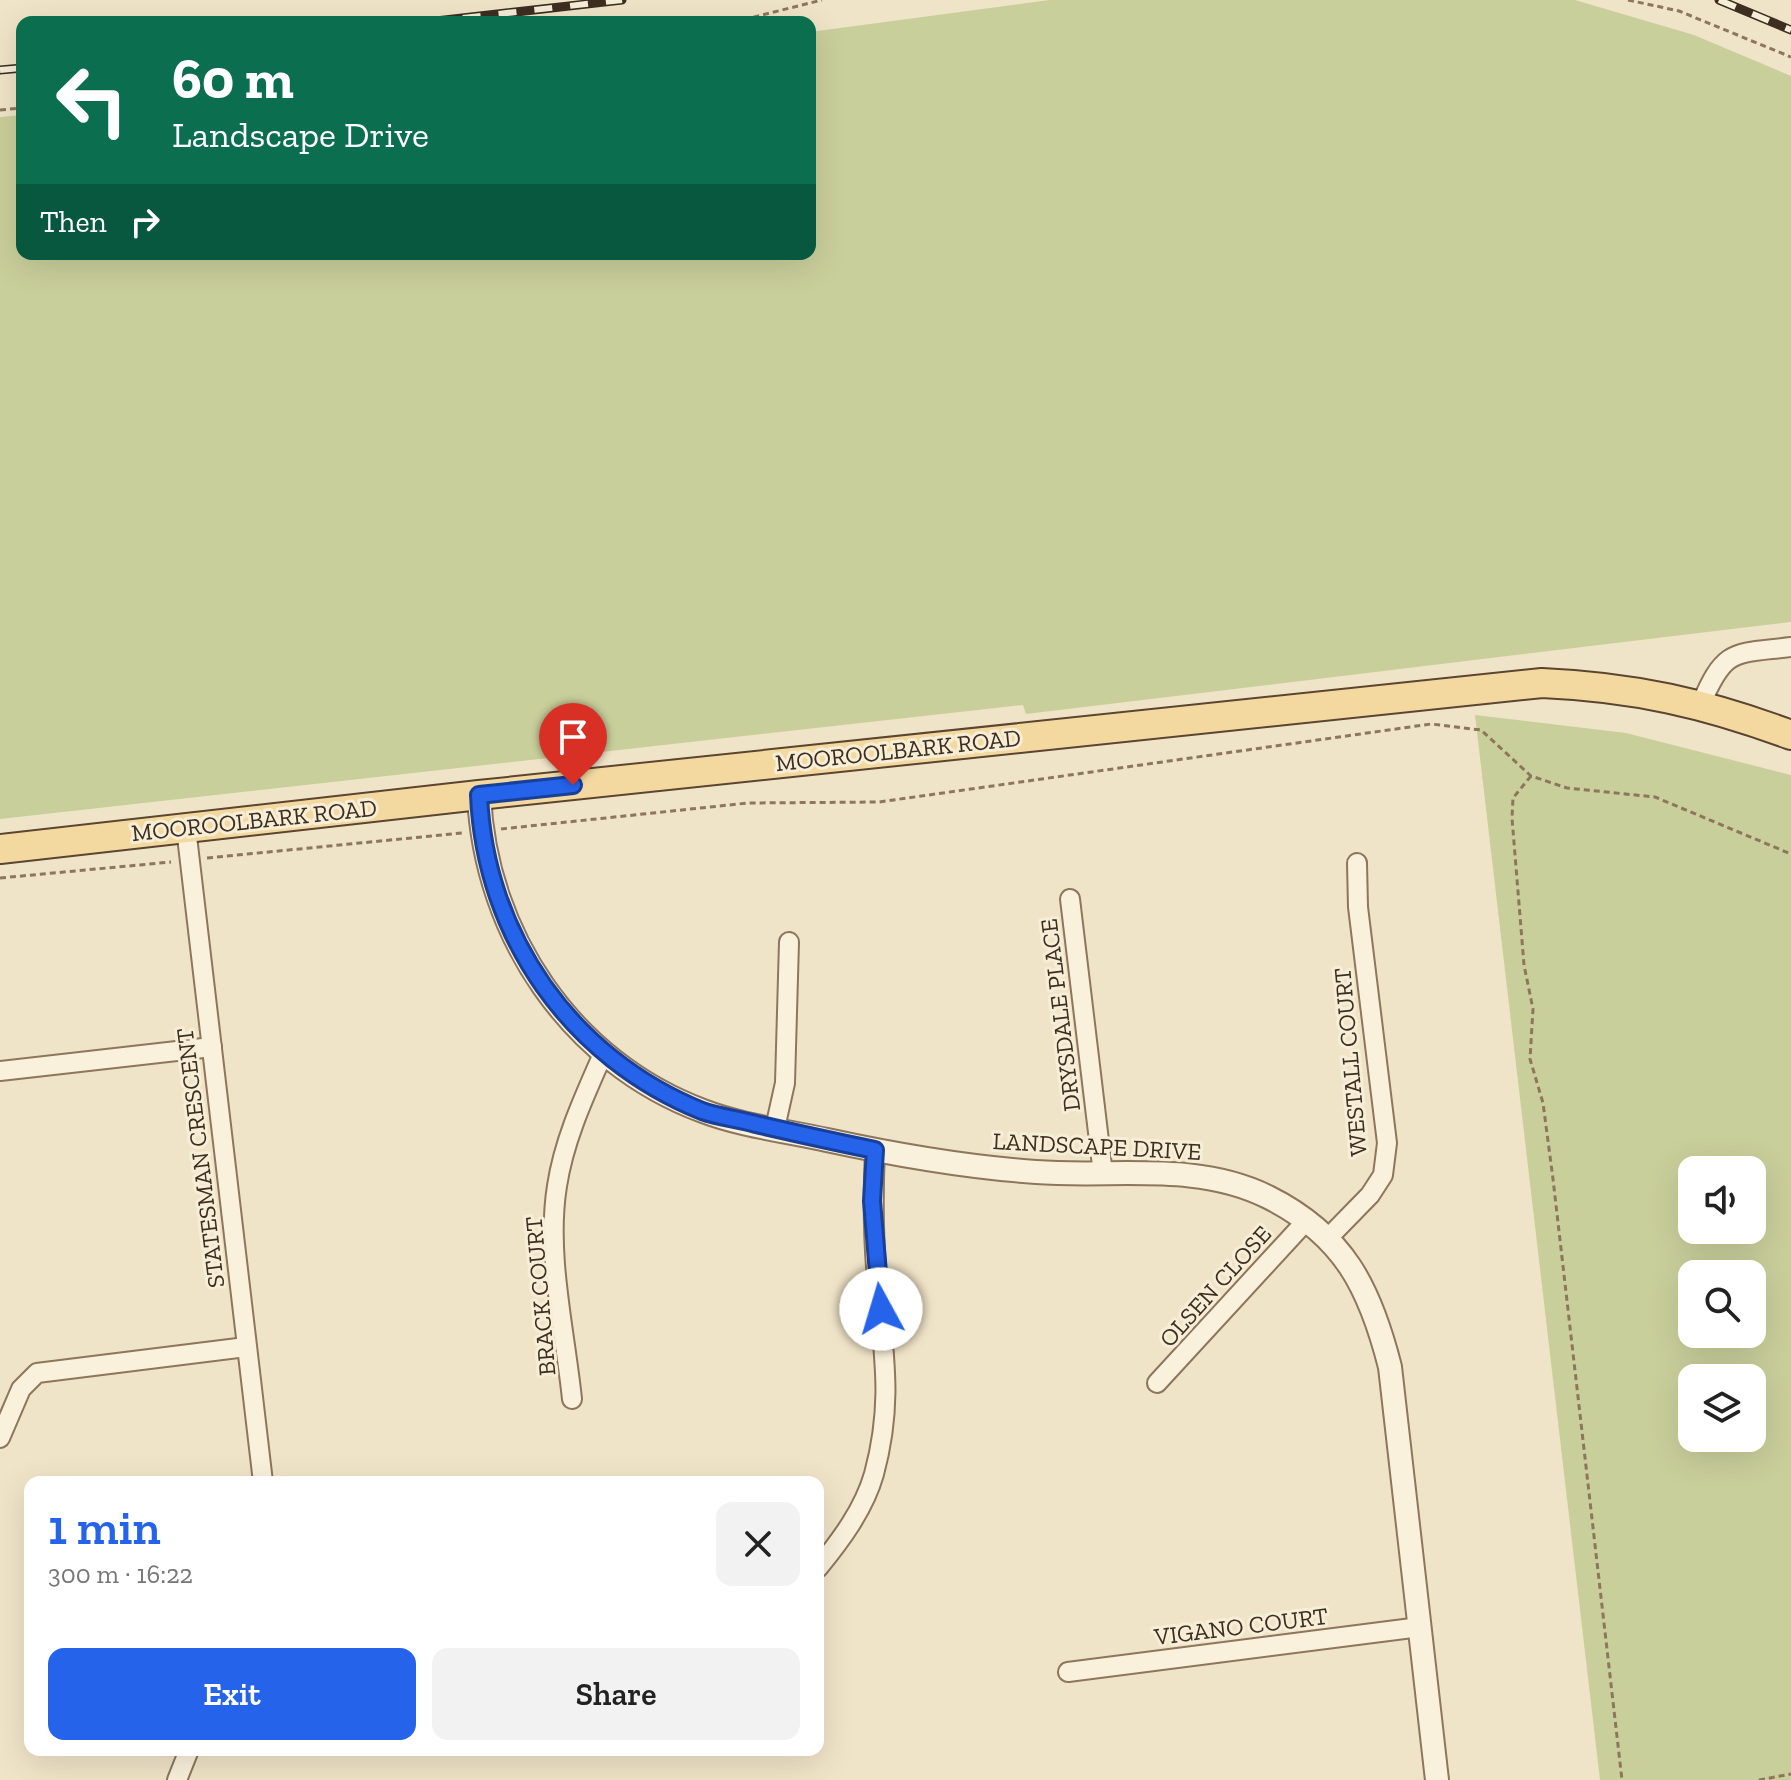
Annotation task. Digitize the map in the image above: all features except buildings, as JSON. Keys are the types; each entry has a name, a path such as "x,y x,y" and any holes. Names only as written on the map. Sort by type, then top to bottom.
{"main road":[{"name":"MOOROOLBARK ROAD","path":"0,849 479,795 1542,683 1605,686 1701,704 1791,735"}],"street":[{"path":"1701,704 1714,672 1734,654 1791,647"},
{"name":"LANDSCAPE DRIVE","path":"479,795 482,831 500,904 526,962 563,1015 603,1054 649,1085 704,1112 875,1150 985,1168 1217,1178 1267,1197 1329,1237 1352,1268 1377,1315 1390,1367 1437,1780"},
{"name":"STATESMAN CRESCENT","path":"186,828 262,1476"},
{"name":"WESTALL COURT","path":"1329,1237 1370,1195 1383,1175 1387,1143 1358,907 1357,863"},
{"name":"DRYSDALE PLACE","path":"1070,899 1103,1174"},
{"path":"775,1128 785,1083 789,942"},
{"path":"0,1071 212,1047"},
{"name":"BRACK COURT","path":"572,1399 556,1254 556,1188 572,1124 603,1054"},
{"path":"824,1560 846,1533 873,1476 885,1420 888,1368 877,1280 872,1201 875,1150"},
{"name":"OLSEN CLOSE","path":"1157,1383 1307,1220"},
{"path":"0,1438 21,1389 37,1373 246,1347"},
{"name":"VIGANO COURT","path":"1068,1672 1420,1627"},
{"path":"177,1780 187,1756"}],"path":[{"path":"758,16 822,0"},
{"path":"1628,0 1679,11 1791,57"},
{"path":"0,878 748,803 879,802 1431,724 1481,730 1531,776 1567,788 1655,797 1791,854"},
{"path":"1531,776 1513,798 1512,818 1524,965 1533,1009 1530,1059 1543,1103 1553,1179 1622,1780"},
{"path":"1759,1780 1791,1774"}],"green space":[{"path":"1049,0 1575,0 1694,35 1791,76 1791,622 1026,714 1023,705 0,819 0,117 16,116 16,260 816,260 816,31"},
{"path":"1475,715 1626,733 1791,775 1791,1780 1600,1780"}],"railway":[{"path":"480,16 622,0"},
{"path":"1719,0 1791,30"},
{"path":"0,70 16,69"}],"route":[{"path":"573,785 479,795 485,856 500,904 526,962 563,1015 603,1054 649,1085 704,1112 875,1150 872,1201 881,1309"}]}
